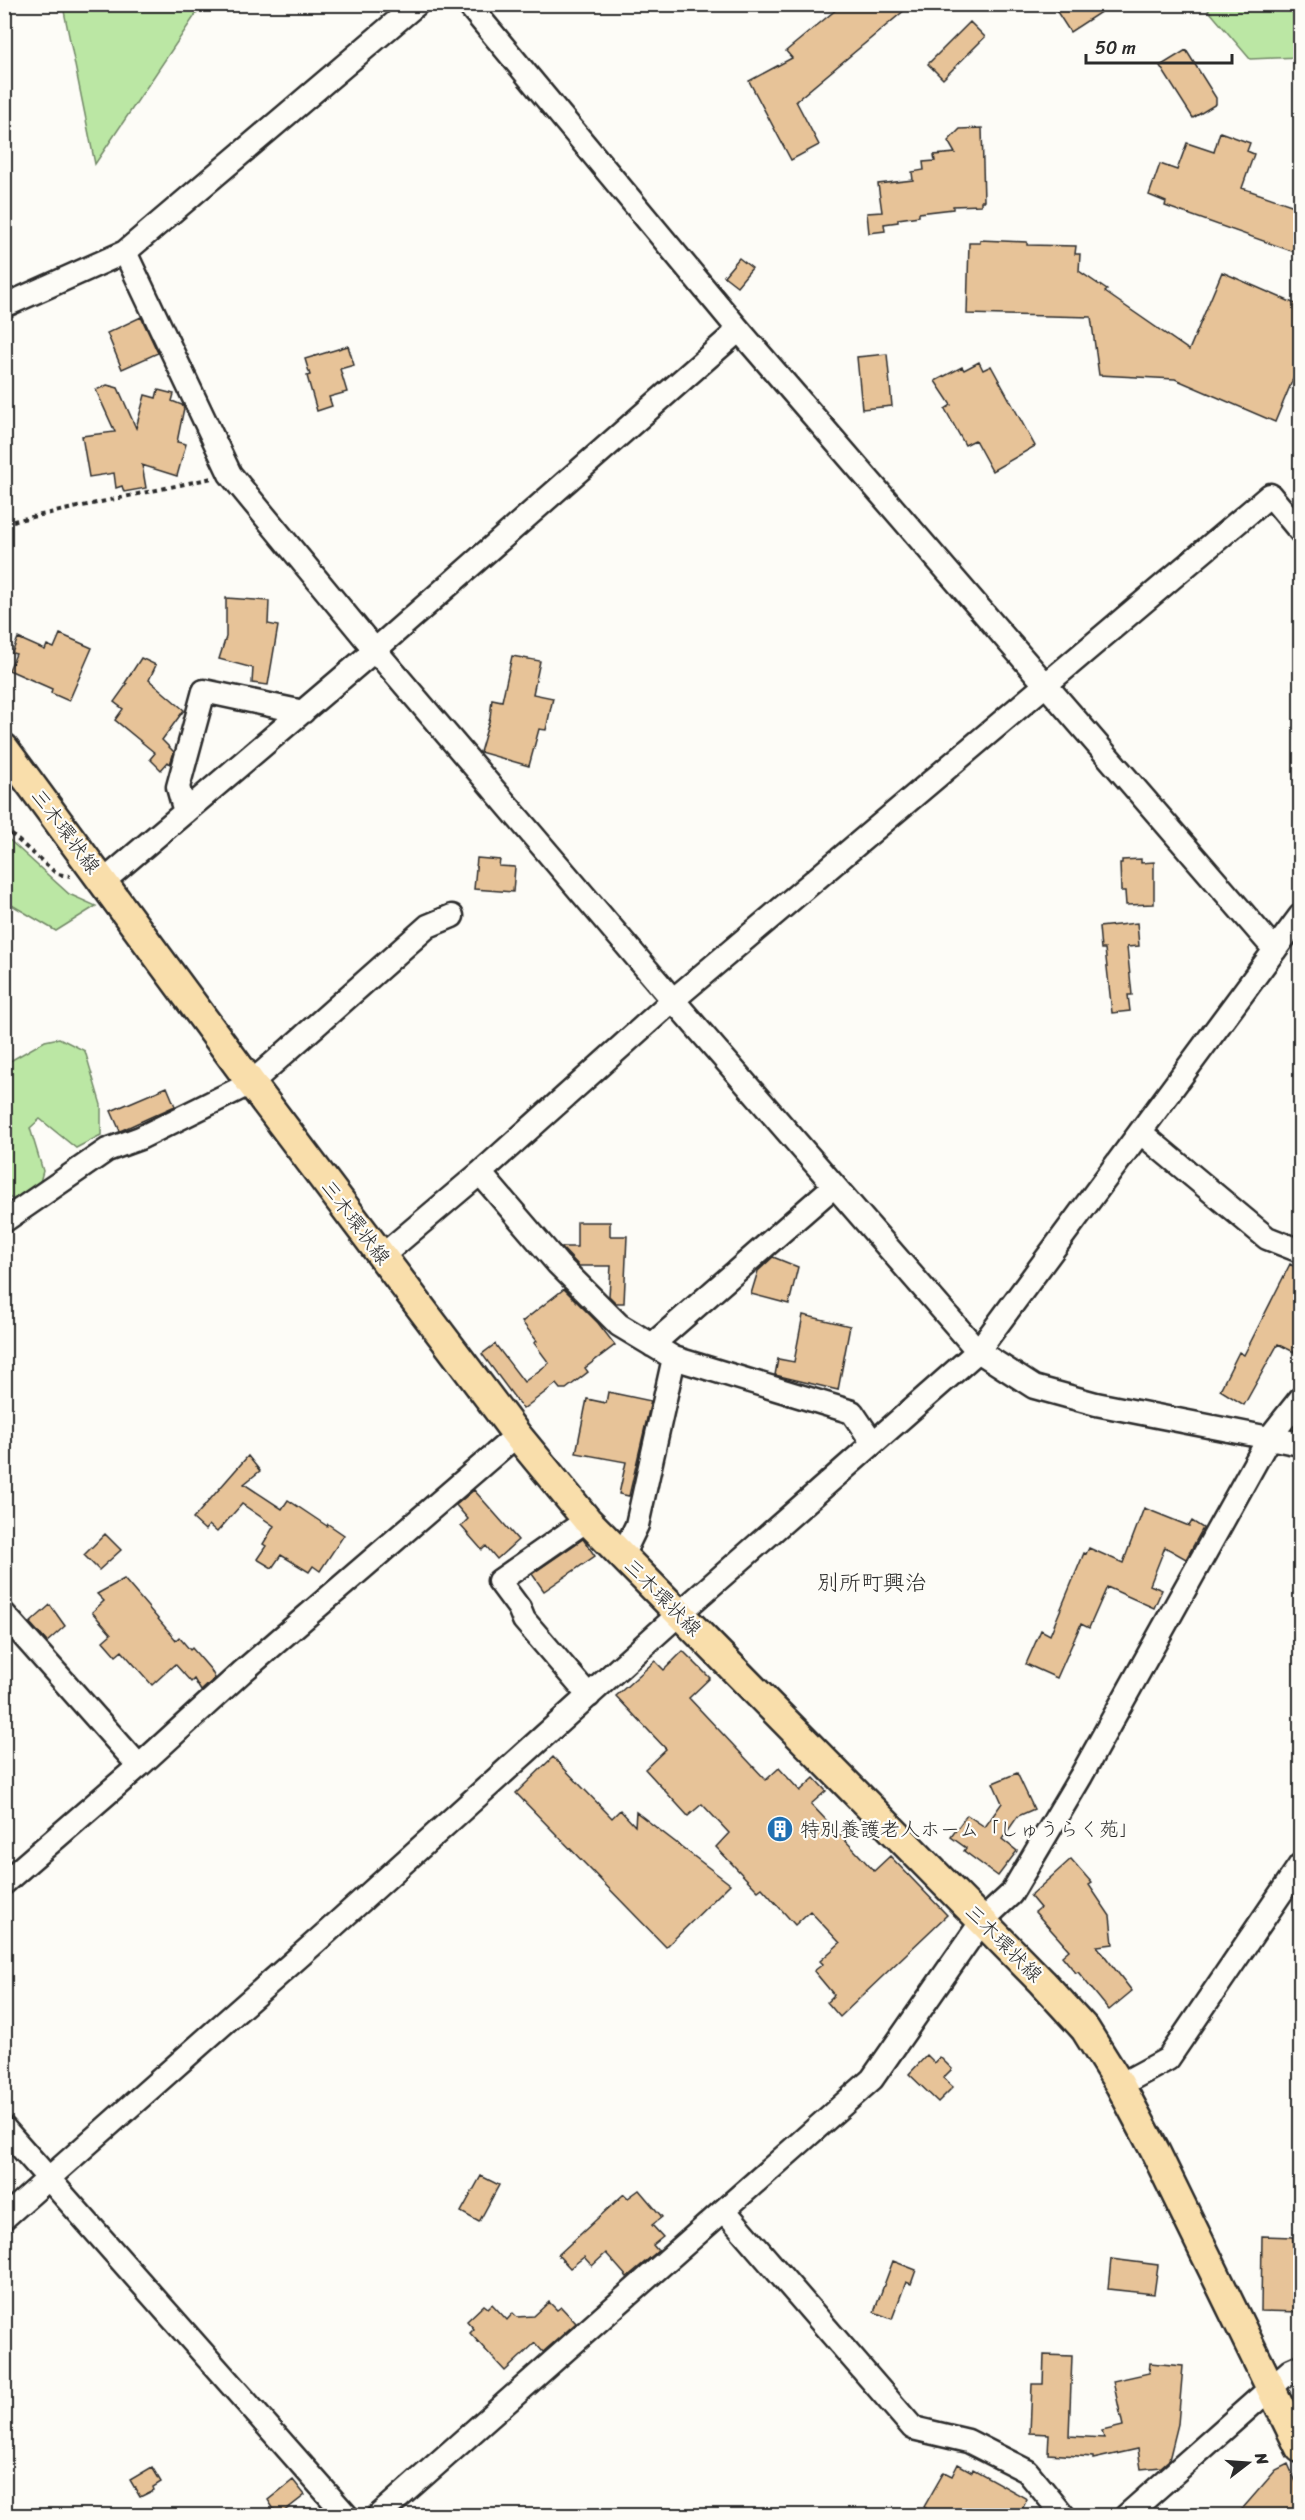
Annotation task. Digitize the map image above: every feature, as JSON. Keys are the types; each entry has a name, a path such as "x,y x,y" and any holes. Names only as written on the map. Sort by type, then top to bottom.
{"main road":[{"name":"三木環状線","path":"4,748 251,1083 517,1435 587,1520 1042,1982 1085,2029 1120,2085 1155,2151 1300,2448"}],"street":[{"path":"4,306 125,252 417,4"},
{"path":"468,4 739,330 1275,950"},
{"path":"125,252 230,474 375,650 673,1000 978,1351 1034,1387 1096,1404 1300,1444"},
{"path":"104,881 375,650 739,330"},
{"path":"382,1256 480,1173 673,1000 1270,495 1300,531"},
{"path":"186,812 178,787 204,691 303,712"},
{"path":"4,1221 107,1150 140,1138 251,1083 428,926 452,916"},
{"path":"4,2218 680,1613 978,1351 1300,916"},
{"path":"1140,1132 1267,1238 1300,1251"},
{"path":"480,1173 558,1264 619,1325 674,1358 852,1412 873,1443"},
{"path":"652,1345 834,1186"},
{"path":"622,1556 637,1525 674,1358"},
{"path":"378,2516 872,2079 982,1921 1011,1894 1081,1776 1269,1438 1300,1399"},
{"path":"4,1883 139,1766 242,1672 517,1435"},
{"path":"587,1520 499,1581 519,1608 524,1620 589,1696"},
{"path":"4,1614 139,1766"},
{"path":"1120,2085 1168,2059 1300,1865"},
{"path":"4,2128 347,2516"},
{"path":"725,2211 913,2428 968,2441 1027,2471 1064,2516"},
{"path":"1126,2516 1291,2370 1300,2366"}],"path":[{"path":"4,523 230,474"},
{"path":"4,828 57,874 104,881"}],"green space":[{"path":"62,5 202,5 95,164 64,11"},
{"path":"1204,5 1300,5 1300,57 1250,59"},
{"path":"5,836 69,894 96,906 56,931 5,901"},
{"path":"59,1038 85,1051 101,1105 101,1135 76,1148 40,1119 30,1128 43,1171 36,1197 15,1200 5,1193 5,1064 45,1041"}],"building":[{"path":"843,4 912,4 796,101 819,145 791,160 749,81 792,58 786,51"},
{"path":"1052,4 1113,4 1070,32"},
{"path":"970,22 985,37 943,79 928,64"},
{"path":"1186,50 1216,98 1216,104 1193,118 1160,66"},
{"path":"982,128 984,201 981,201 981,205 953,206 953,209 919,213 919,216 884,224 885,231 869,233 867,213 882,212 878,184 913,180 912,172 924,170 923,162 935,161 934,155 955,153 948,141 960,129"},
{"path":"1220,132 1250,143 1247,151 1254,154 1242,188 1300,208 1300,254 1165,206 1166,202 1149,195 1160,164 1177,170 1187,143 1214,152"},
{"path":"980,240 1027,242 1027,245 1076,246 1075,254 1080,254 1079,271 1107,290 1105,292 1189,350 1222,272 1300,306 1300,362 1275,422 1175,379 1099,375 1091,317 967,314 969,243 980,243"},
{"path":"739,258 752,268 737,286 724,276"},
{"path":"141,317 158,353 122,369 107,333"},
{"path":"348,346 354,365 340,369 347,392 329,397 332,406 317,411 307,376 310,375 305,359"},
{"path":"887,354 892,406 862,409 857,357"},
{"path":"979,362 983,370 991,366 1035,446 992,471 975,440 965,445 945,409 951,405 935,381 962,367 964,370"},
{"path":"107,385 118,388 136,428 145,395 156,398 158,390 174,394 172,401 184,408 177,442 186,444 177,476 142,465 146,488 124,492 122,486 116,488 114,473 89,477 82,436 115,432 96,390"},
{"path":"226,598 269,601 268,624 278,626 268,685 252,683 253,668 219,659 226,637"},
{"path":"60,634 92,648 69,701 51,693 52,689 9,670 16,654 12,653 18,638 45,650 47,645 54,648"},
{"path":"512,656 540,661 533,694 553,698 546,730 539,729 529,766 480,752 490,718 492,699 502,701"},
{"path":"141,658 156,665 149,680 184,710 162,740 174,752 170,764 168,762 161,770 150,759 155,753 115,720 123,709 114,702"},
{"path":"477,858 500,860 499,866 515,867 513,892 474,889"},
{"path":"1141,859 1141,863 1154,862 1154,904 1126,905 1125,891 1121,891 1120,863 1122,860"},
{"path":"1137,923 1139,946 1127,947 1132,995 1128,995 1130,1011 1112,1013 1105,949 1101,949 1099,927"},
{"path":"167,1087 175,1106 120,1131 111,1111"},
{"path":"577,1222 610,1222 610,1236 627,1236 624,1303 616,1303 609,1296 611,1266 579,1266 561,1247 577,1247"},
{"path":"773,1257 798,1267 789,1304 751,1294 758,1271"},
{"path":"1290,1264 1300,1270 1300,1355 1278,1344 1244,1405 1220,1390 1239,1352 1244,1355"},
{"path":"564,1289 598,1323 615,1345 585,1368 588,1372 566,1389 560,1389 556,1384 523,1409 482,1354 495,1344 524,1382 549,1363 534,1343 537,1341 522,1322"},
{"path":"803,1315 850,1326 838,1390 775,1375 778,1359 794,1362"},
{"path":"608,1392 651,1401 629,1496 619,1494 626,1462 576,1453 587,1399 606,1403"},
{"path":"248,1456 260,1471 244,1484 282,1509 288,1500 344,1535 320,1571 313,1566 309,1572 281,1555 272,1568 257,1559 266,1546 263,1544 274,1526 242,1504 217,1532 209,1525 205,1530 193,1519"},
{"path":"474,1490 518,1540 497,1559 486,1546 482,1550 461,1526 468,1519 456,1505"},
{"path":"1144,1508 1189,1526 1192,1521 1203,1528 1186,1559 1165,1547 1150,1585 1162,1590 1154,1608 1107,1587 1089,1628 1081,1624 1057,1678 1026,1664 1041,1630 1050,1635 1084,1553 1086,1554 1089,1548 1123,1563"},
{"path":"105,1534 121,1550 99,1570 84,1555"},
{"path":"583,1539 595,1556 544,1591 532,1574"},
{"path":"124,1579 176,1640 179,1637 190,1650 192,1648 211,1670 215,1678 201,1691 194,1679 191,1682 175,1664 152,1685 122,1651 116,1656 103,1641 111,1634 92,1612 104,1601 97,1594"},
{"path":"50,1605 65,1626 47,1642 30,1623"},
{"name":"特別養護老人ホーム「しゅうらく苑」","path":"683,1651 710,1678 689,1698 766,1780 779,1768 800,1791 814,1778 826,1791 811,1804 874,1871 890,1856 947,1915 840,2017 827,2002 834,1995 814,1971 823,1964 820,1961 840,1943 810,1911 795,1925 762,1888 758,1891 716,1847 729,1833 702,1804 688,1816 645,1769 666,1749 616,1696 655,1661 664,1670"},
{"path":"553,1757 612,1818 620,1810 635,1826 636,1812 730,1884 666,1947 516,1793"},
{"path":"1017,1773 1034,1809 1018,1816 1002,1839 1017,1851 998,1876 964,1851 966,1848 951,1837 967,1815 985,1827 1002,1803 993,1783"},
{"path":"1071,1859 1092,1883 1089,1885 1110,1916 1113,1944 1097,1946 1132,1991 1109,2010 1062,1956 1069,1950 1035,1912 1040,1908 1030,1896"},
{"path":"927,2055 935,2063 940,2057 952,2069 943,2078 953,2087 938,2102 909,2074"},
{"path":"481,2176 499,2185 479,2222 461,2212"},
{"path":"639,2190 662,2217 652,2225 663,2237 653,2245 658,2251 627,2277 606,2253 592,2266 584,2257 570,2268 558,2255 624,2194 628,2198"},
{"path":"1262,2236 1293,2237 1293,2251 1300,2251 1300,2312 1261,2311"},
{"path":"1111,2259 1158,2265 1154,2294 1108,2289"},
{"path":"893,2261 916,2270 911,2284 906,2282 892,2319 874,2312"},
{"path":"549,2302 557,2310 561,2307 576,2323 543,2352 535,2343 505,2371 470,2333 474,2329 467,2321 484,2305 488,2308 492,2304 507,2320 513,2313 517,2317 534,2316"},
{"path":"1044,2355 1072,2356 1069,2436 1104,2438 1102,2431 1123,2426 1113,2381 1149,2373 1150,2363 1183,2366 1178,2424 1169,2460 1161,2467 1141,2469 1138,2449 1093,2459 1093,2457 1048,2454 1049,2434 1030,2433 1032,2384 1043,2384"},
{"path":"958,2464 972,2472 973,2469 1027,2499 1019,2516 922,2516 926,2508 924,2507 944,2472 952,2476"},
{"path":"1288,2464 1300,2491 1300,2516 1236,2516 1276,2470"},
{"path":"152,2467 161,2482 153,2487 154,2490 140,2497 130,2480"},
{"path":"293,2480 305,2495 278,2516 268,2500"}],"waterway":[{"path":"1300,2377 1300,2390"}],"place":[{"name":"特別養護老人ホーム「しゅうらく苑」","path":"780,1829"}],"district":[{"name":"別所町興治","path":"872,1582"}]}
